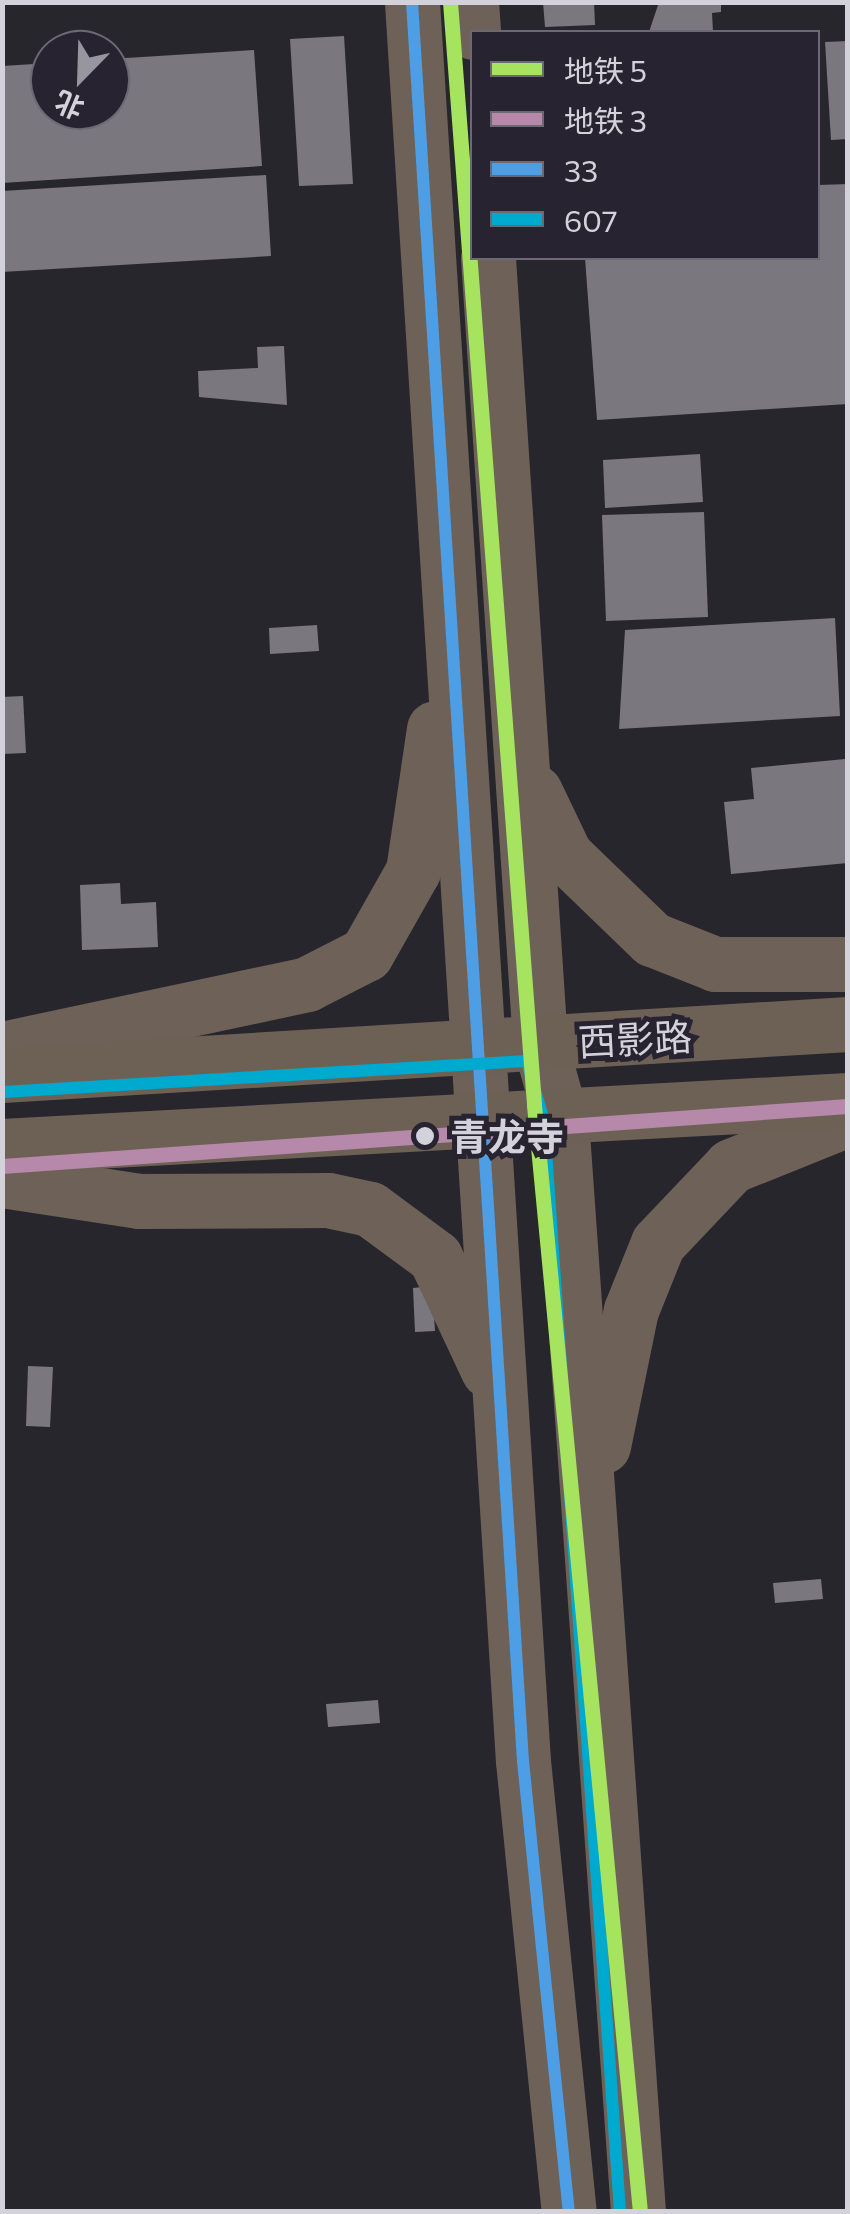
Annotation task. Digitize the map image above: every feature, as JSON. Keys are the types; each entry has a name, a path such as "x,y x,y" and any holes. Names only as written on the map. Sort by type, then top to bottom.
{"main road":[{"path":"412,2 490,1124 524,1761 569,2212"},
{"path":"472,2 474,30"},
{"path":"488,260 540,1042 561,1119 638,2212"},
{"path":"2,1049 306,984 366,954 400,903 421,841 450,552"},
{"path":"521,749 565,855 652,939 730,966 848,964"},
{"name":"西影路","path":"2,1075 848,1024"},
{"name":"西影路","path":"2,1146 490,1124 848,1100"},
{"path":"589,1522 630,1310 658,1243 731,1166 848,1119"},
{"path":"2,1180 140,1201 328,1200 370,1209 416,1238 447,1276 506,1432"}],"building":[{"path":"543,2 594,2 595,25 545,27"},
{"path":"659,2 721,2 721,12 712,13 713,30 650,30"},
{"path":"344,36 353,184 299,186 290,39"},
{"path":"848,41 848,139 831,140 825,42"},
{"path":"254,50 262,166 2,183 2,66 30,64 30,130 130,130 130,58"},
{"path":"266,175 271,256 2,272 2,191"},
{"path":"848,184 848,404 597,420 585,260 820,260 820,185"},
{"path":"284,346 287,405 199,397 198,371 258,368 257,347"},
{"path":"700,454 703,502 605,508 603,460"},
{"path":"704,512 708,617 606,621 602,515"},
{"path":"835,618 840,716 619,729 625,630"},
{"path":"317,625 319,651 270,654 269,628"},
{"path":"23,696 26,753 2,754 2,697"},
{"path":"845,759 848,863 731,874 724,802 754,799 751,768"},
{"path":"120,883 121,904 156,902 158,947 82,950 80,885"},
{"path":"432,1286 435,1331 415,1332 413,1288"},
{"path":"28,1366 53,1367 50,1427 26,1426"},
{"path":"821,1579 823,1599 775,1603 773,1583"},
{"path":"378,1700 380,1723 328,1727 326,1704"}],"metro line":[{"name":"5","path":"450,2 534,1105 640,2212"},
{"name":"3","path":"2,1166 848,1106"}],"transit line":[{"name":"33","path":"412,2 523,1761 569,2212"},
{"name":"607","path":"3,1092 527,1061 544,1122 620,2212"}],"place":[{"name":"青龙寺","path":"425,1136"}]}
